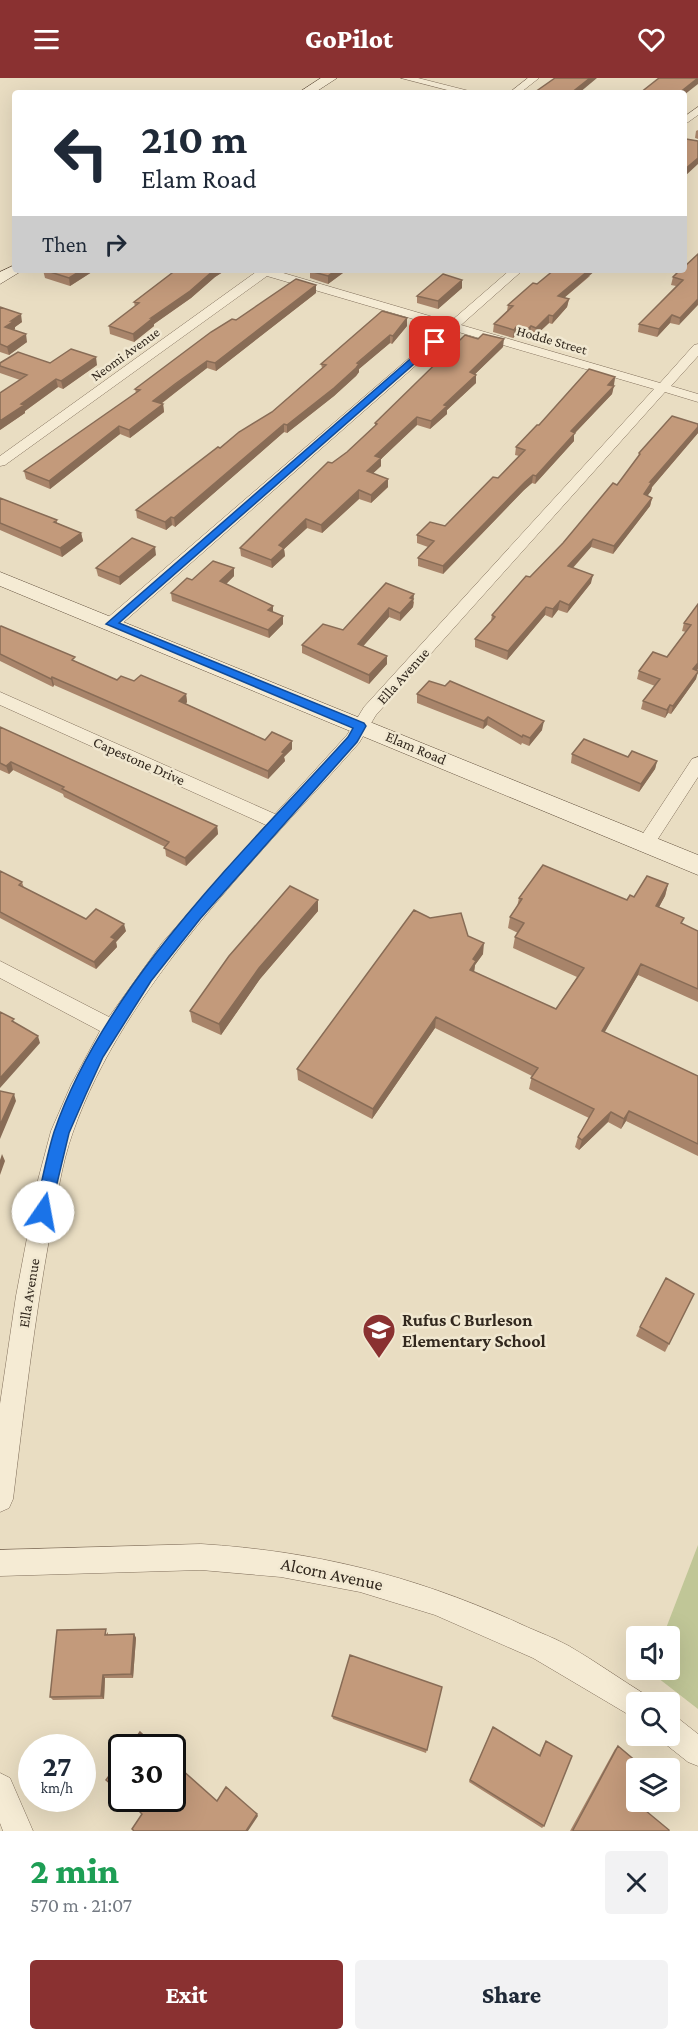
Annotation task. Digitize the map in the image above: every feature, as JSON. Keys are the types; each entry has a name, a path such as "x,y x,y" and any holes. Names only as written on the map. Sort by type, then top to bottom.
{"street":[{"path":"310,90 330,78"},
{"path":"406,78 459,90"},
{"path":"518,90 534,78"},
{"name":"Neomi Avenue","path":"0,462 260,273"},
{"name":"Hodde Street","path":"274,273 698,398"},
{"path":"111,624 514,273"},
{"name":"Ella Avenue","path":"0,1498 31,1273 47,1191 62,1133 93,1063 112,1028 167,950 353,740 370,711 698,348"},
{"name":"Elam Road","path":"0,578 698,865"},
{"name":"Capestone Drive","path":"0,698 278,823"},
{"path":"646,843 698,763"},
{"path":"0,969 112,1028"},
{"name":"Alcorn Avenue","path":"0,1563 212,1557 296,1564 364,1578 428,1598 489,1623 561,1657 626,1699"},
{"path":"680,1738 698,1752"},
{"path":"0,1788 18,1831"}],"green space":[{"path":"698,1545 698,1709 680,1695 680,1692 676,1692 661,1680 680,1680 680,1626 667,1626"}],"building":[{"path":"555,78 590,78 575,90 538,90"},
{"path":"659,78 698,78 683,90 644,90"},
{"path":"687,139 698,141 698,158 687,167"},
{"path":"698,254 698,299 680,318 672,315 659,329 639,324 683,280 673,277 677,273 687,273 687,264"},
{"path":"53,273 77,273 69,278"},
{"path":"172,273 211,273 133,334 109,326 139,303 134,302"},
{"path":"550,273 585,273 558,296 569,299 553,316 549,315 536,328 531,326 527,330 516,327 514,330 494,324 513,306 508,305 533,283 537,284"},
{"path":"443,274 462,280 438,301 417,296"},
{"path":"296,279 316,285 215,363 207,361 153,401 163,404 129,430 119,426 49,481 24,471 140,390 135,389 211,332 232,319 236,320"},
{"path":"0,307 21,314 5,327 26,334 7,347 0,344"},
{"path":"382,311 407,318 393,336 390,335 357,363 359,364 356,368 334,388 287,425 284,424 174,518 171,517 165,522 136,510 218,447 220,448 239,432 272,412 326,365 321,364"},
{"path":"483,334 504,339 470,372 476,375 444,405 447,406 431,421 417,417 375,456 381,458 367,471 388,479 371,495 359,490 321,525 306,519 279,545 284,548 271,560 240,548 328,462 332,463 347,452 377,424 375,423 465,335 478,339"},
{"path":"71,349 96,357 61,381 56,379 0,421 0,393 27,375 0,366 0,363 18,352 50,363"},
{"path":"589,369 615,377 608,385 614,386 571,431 575,433 536,476 533,475 525,482 443,566 418,558 434,541 417,535 430,522 445,526 493,477 498,478 525,450 516,447"},
{"path":"672,416 698,424 698,427 650,482 652,482 644,494 652,498 614,546 593,539 568,566 593,575 569,605 560,601 553,609 546,607 508,651 475,639 495,617 492,615 526,576 530,577 563,543 613,483 617,485 639,453"},
{"path":"0,498 57,520 54,522 81,533 60,548 0,523"},
{"path":"132,538 155,547 119,577 96,568"},
{"path":"213,561 234,568 220,581 273,606 268,610 283,616 268,630 171,593 187,578 192,580"},
{"path":"386,583 414,594 410,598 413,599 400,613 389,608 358,644 387,656 369,675 302,645 323,624 343,630"},
{"path":"698,604 698,663 693,669 698,672 673,706 670,705 667,710 643,701 660,679 639,671 653,652 667,657 691,625 684,623"},
{"path":"1,626 75,657 72,660 117,680 121,676 134,681 141,675 186,694 179,701 265,740 272,732 292,741 268,771 52,677 51,679 0,654"},
{"path":"429,681 445,686 450,681 544,721 530,738 523,735 522,737 488,717 484,721 417,694"},
{"path":"0,727 217,826 185,858 164,848 169,842 62,789 64,787 11,762 6,766 0,763"},
{"path":"584,739 628,757 632,751 657,761 641,784 572,754"},
{"path":"543,865 627,900 630,895 634,897 647,876 668,884 656,906 684,918 681,923 698,931 698,989 641,964 602,1031 698,1076 698,1144 629,1111 624,1119 611,1112 582,1140 578,1137 594,1109 531,1078 538,1068 436,1017 373,1109 297,1069 414,910 430,918 461,913 468,936 484,943 473,959 476,961 470,970 556,1009 584,968 515,937 524,923 510,917 522,899 519,898"},
{"path":"0,871 22,882 19,885 86,919 96,909 124,924 111,937 115,939 94,962 0,912"},
{"path":"290,886 318,900 259,968 219,1024 190,1011 229,956"},
{"path":"0,1012 38,1036 0,1078"},
{"path":"0,1091 14,1094 0,1125"},
{"path":"666,1278 694,1294 669,1344 640,1327"},
{"path":"106,1629 105,1635 134,1634 131,1674 103,1675 101,1696 50,1697 57,1630"},
{"path":"350,1655 442,1687 427,1750 332,1716"},
{"path":"493,1727 540,1756 546,1741 572,1756 544,1826 470,1780"},
{"path":"618,1746 632,1758 626,1758 626,1812 647,1812 669,1831 574,1831"},
{"path":"186,1773 217,1801 226,1787 257,1814 246,1831 134,1831 132,1829 142,1814 140,1812 186,1812"}],"place":[{"name":"Rufus C Burleson Elementary School","path":"379,1359"}],"route":[{"path":"43,1212 62,1133 78,1094 112,1028 146,977 195,915 353,740 360,726 111,624 435,342"}]}
